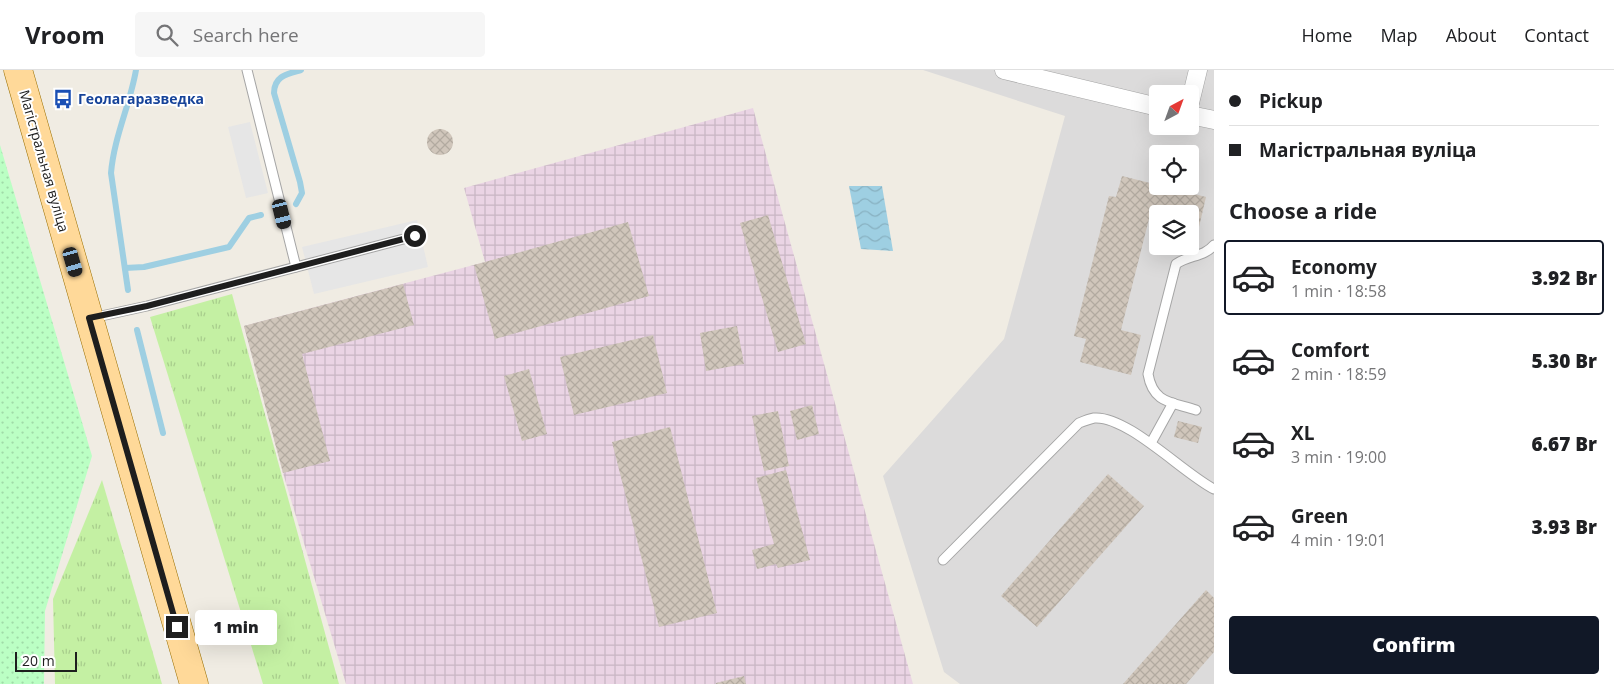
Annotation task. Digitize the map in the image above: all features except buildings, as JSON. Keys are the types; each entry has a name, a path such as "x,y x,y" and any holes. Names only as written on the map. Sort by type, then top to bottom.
{"main road":[{"name":"Магістральная вуліца","path":"18,70 194,684"}],"street":[{"path":"1004,70 1149,105"},
{"path":"1194,85 1198,70"},
{"path":"1199,117 1214,120"}],"lane":[{"path":"247,70 296,267"},
{"path":"89,318 147,306 415,236"},
{"path":"1196,410 1160,400 1150,388 1148,374 1176,264 1186,257 1207,253 1214,245"},
{"path":"1151,443 1173,403"},
{"path":"943,560 1079,423 1095,418 1119,424 1151,443 1214,489"}],"shaded area":[{"path":"923,70 1214,70 1214,684 960,684 944,672 883,476 1004,339 1065,116"},
{"path":"753,108 913,684 346,684 283,473 244,326 485,262 464,188"},
{"path":"250,122 268,193 246,198 228,127"},
{"path":"417,220 428,267 314,294 302,247"}],"green space":[{"path":"0,145 92,456 45,611 44,684 0,684"},
{"path":"232,294 339,684 263,684 150,317"},
{"path":"102,480 162,684 55,684 53,599"}],"water":[{"path":"849,186 882,186 893,251 861,249"}],"waterway":[{"path":"128,290 111,173 115,147 136,70"},
{"path":"296,204 302,193 300,182 274,93 279,79 301,70"},
{"path":"125,268 144,267 229,247 249,218 261,215"},
{"path":"137,330 163,433"}],"place":[{"name":"Геолагаразведка","path":"63,99"}],"route":[{"path":"177,627 89,318 147,306 415,236"}]}
